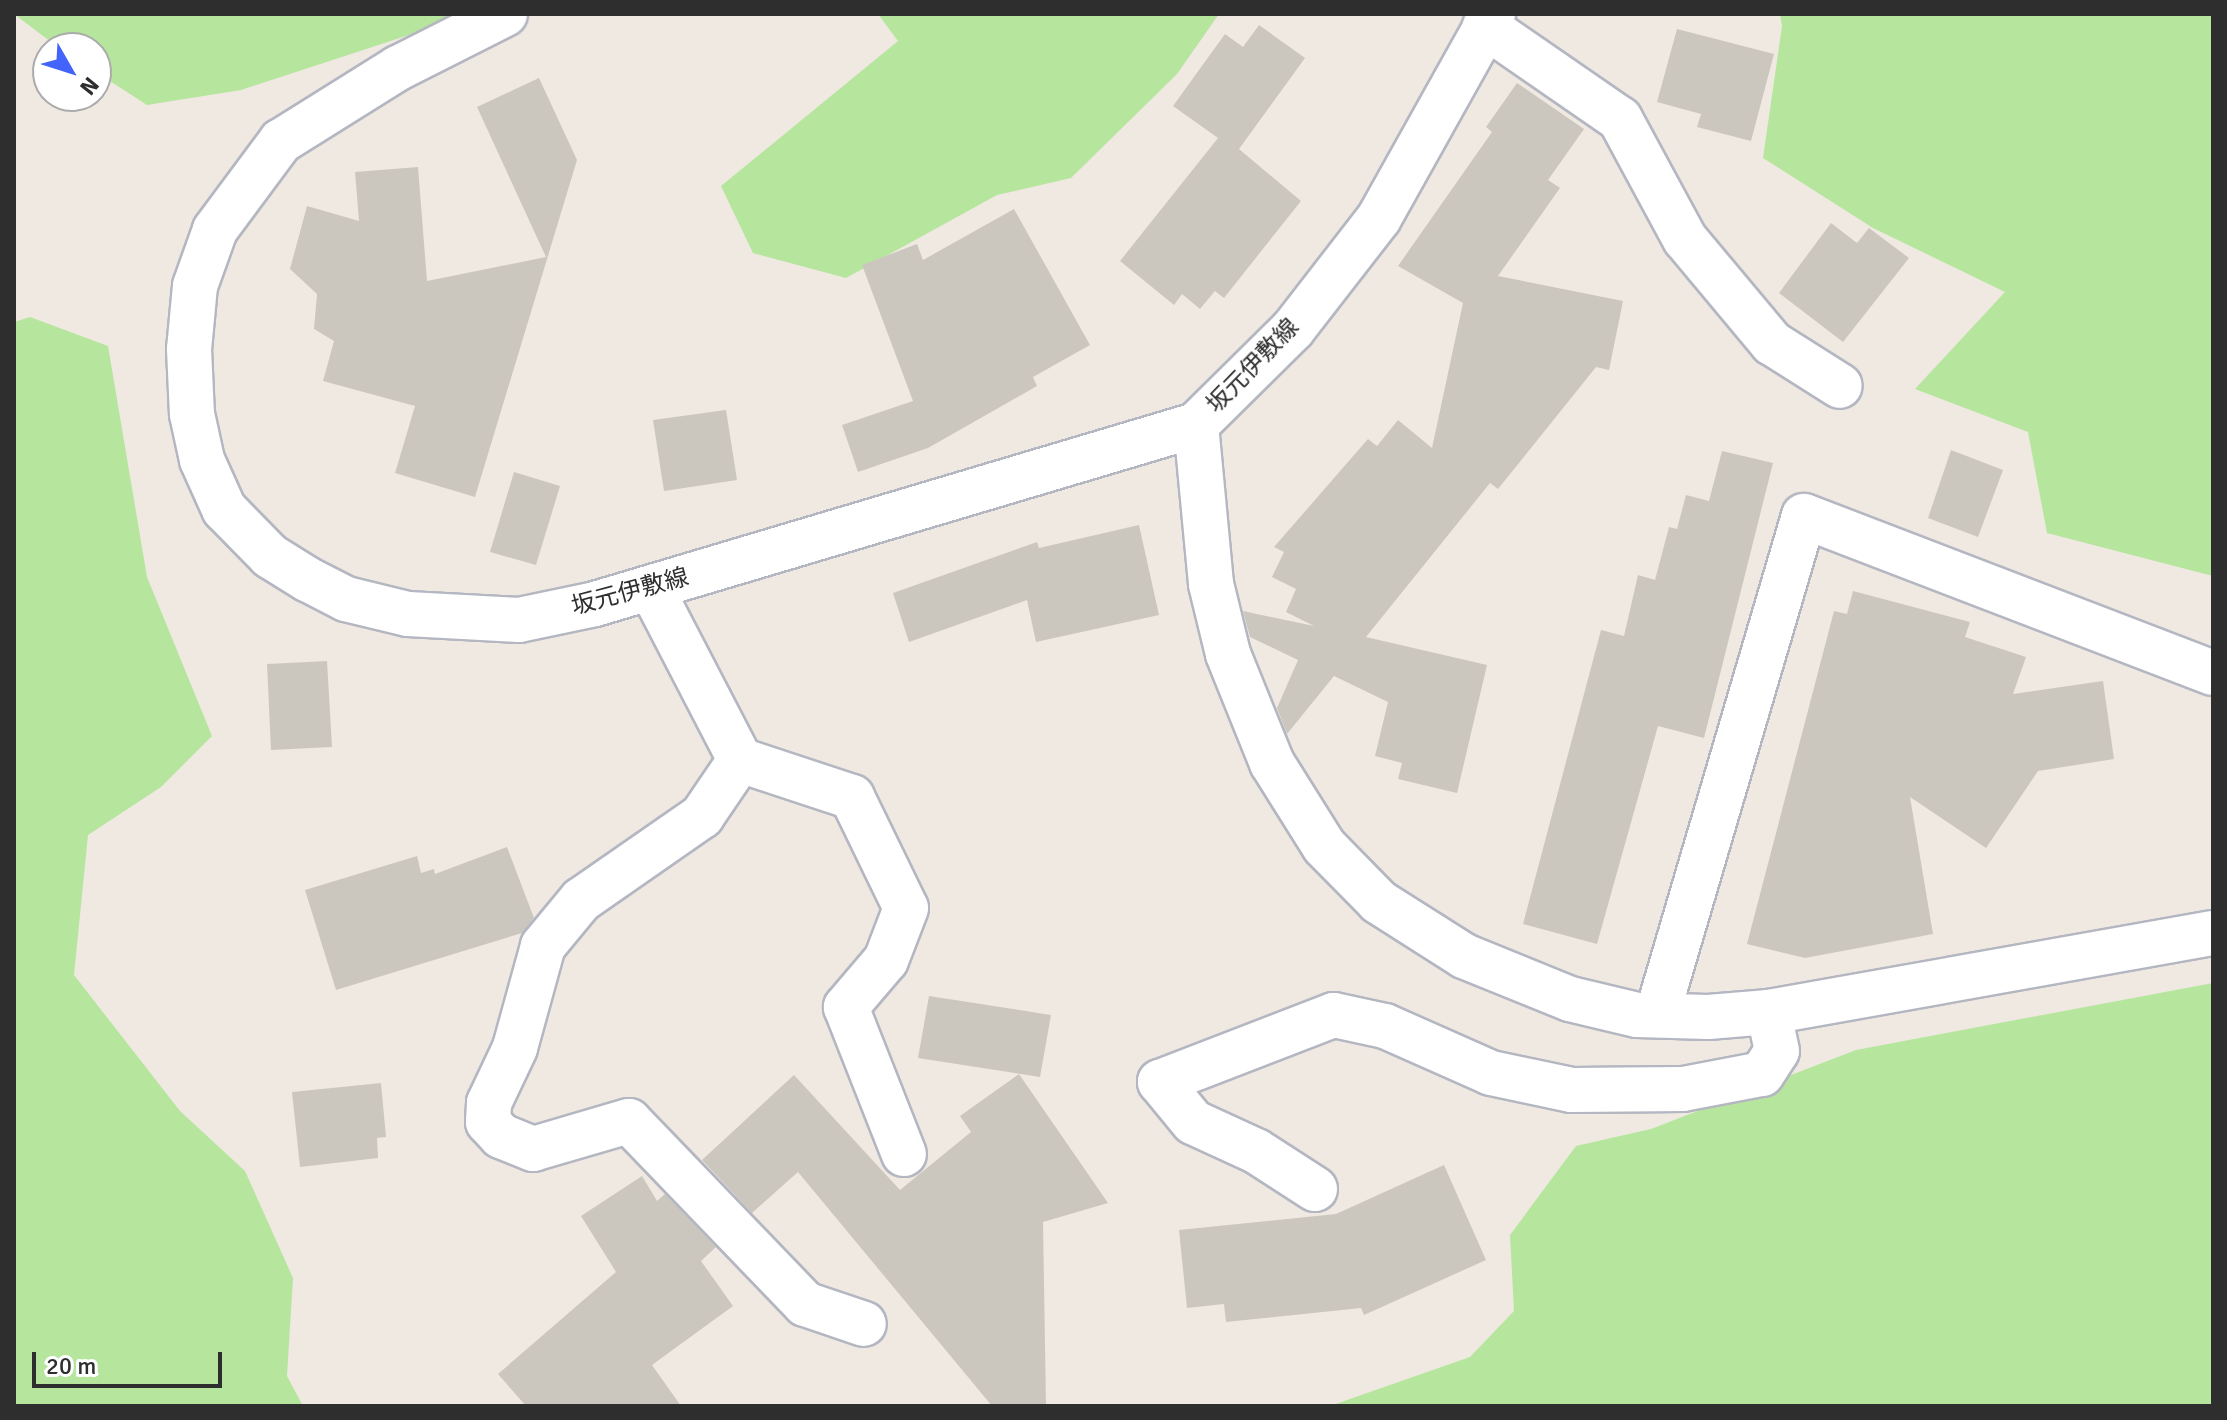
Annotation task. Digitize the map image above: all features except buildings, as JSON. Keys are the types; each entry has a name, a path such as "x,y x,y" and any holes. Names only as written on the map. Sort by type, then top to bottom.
{"street":[{"name":"坂元伊敷線","path":"505,14 330,107 281,141 243,188 215,230 195,286 191,388 202,460 224,509 270,556 346,599 408,614 519,620 651,588 1196,425 1293,329 1379,218 1489,20"},
{"path":"1489,20 1620,119 1685,239 1772,343 1840,386"},
{"path":"1196,425 1211,584 1228,654 1272,763 1324,846 1379,902 1464,956 1570,999 1657,1015 1769,1012 2213,933"},
{"path":"1657,1015 1804,516 2213,673"},
{"path":"651,588 740,760 852,797 906,908 886,960 846,1007 904,1154"},
{"path":"740,760 702,816 581,900 543,946 515,1048 489,1103 488,1122 501,1136 533,1149 629,1121 805,1304 864,1324"},
{"path":"1315,1189 1256,1151 1193,1122 1160,1082 1334,1015 1385,1026 1491,1073 1572,1090 1683,1089 1762,1074 1777,1051 1769,1012"}],"green space":[{"path":"14,14 473,14 241,90 147,105 112,82 112,32 38,32"},
{"path":"878,14 1219,14 1177,74 1071,178 997,195 846,278 753,253 721,186 898,41"},
{"path":"1780,14 2213,14 2213,576 2047,533 2028,432 1915,389 2005,292 1873,228 1763,158 1782,26"},
{"path":"30,317 108,346 147,577 212,736 161,787 88,835 74,975 180,1111 245,1171 293,1278 287,1376 303,1406 14,1406 14,322"},
{"path":"2213,983 2213,1406 1330,1406 1470,1357 1514,1311 1510,1235 1576,1146 1651,1129 1856,1050"}]}
